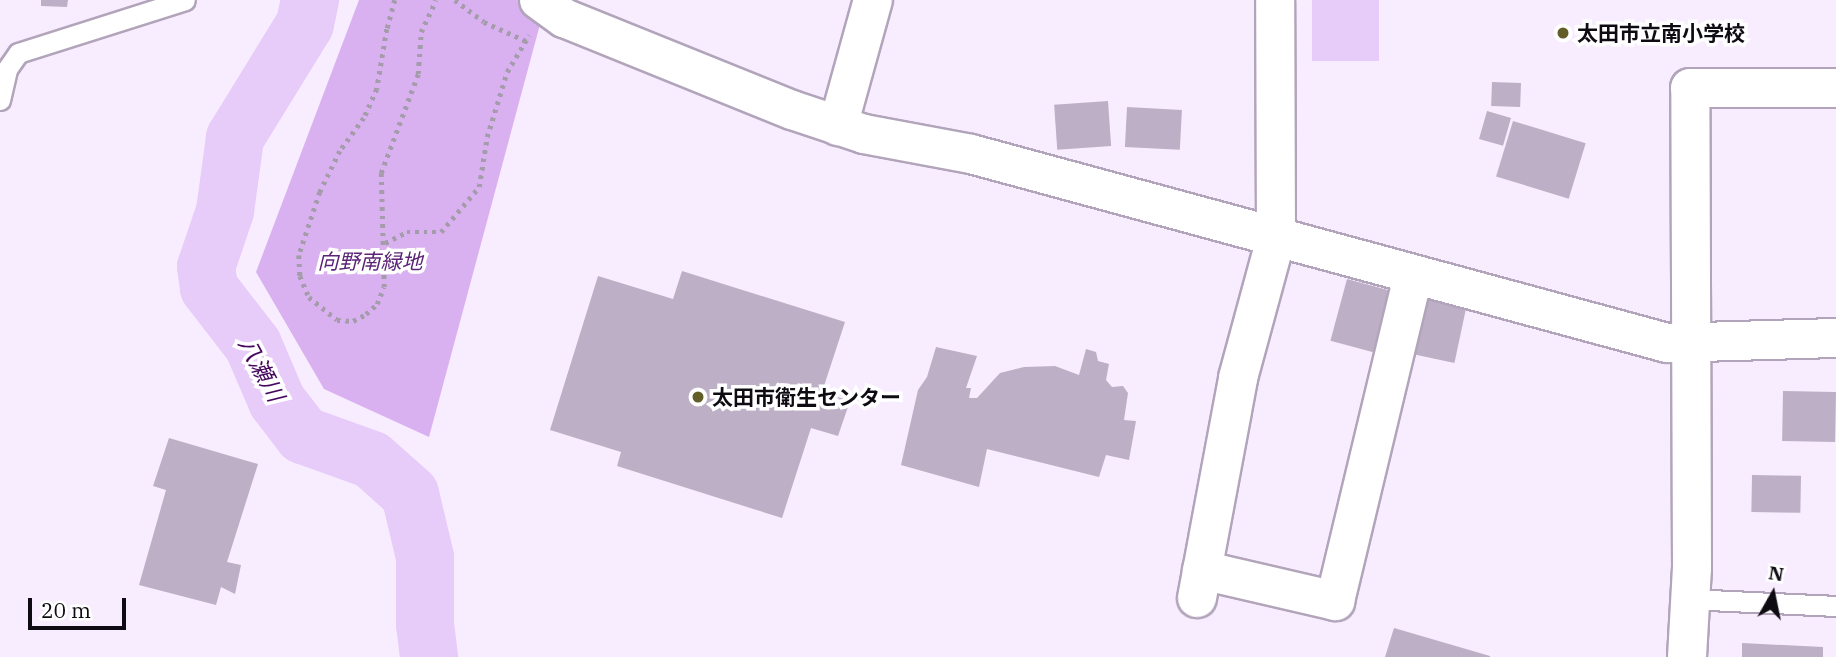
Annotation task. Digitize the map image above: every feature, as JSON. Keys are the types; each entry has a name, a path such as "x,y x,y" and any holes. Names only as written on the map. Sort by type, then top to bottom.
{"street":[{"path":"838,126 873,0"},
{"path":"1275,0 1276,238 1238,378 1199,584 1335,601 1413,275"},
{"path":"543,3 564,19 838,126 971,154 1667,343 1836,338"},
{"path":"1686,657 1692,568 1689,88 1836,88"}],"lane":[{"path":"0,100 7,69 18,53 185,0"},
{"path":"1688,599 1836,606"}],"path":[{"path":"395,0 377,89 364,118 340,151 325,182 299,255 300,276 309,297 337,320 353,321 366,314 377,304 384,287 385,243 381,173 418,74 421,32 436,0"},
{"path":"455,0 484,22 526,41"},
{"path":"385,243 407,233 441,232 479,187 487,137 507,72 526,41 543,3"}],"green space":[{"name":"向野南緑地","path":"359,0 520,0 542,17 429,437 324,389 256,272"}],"shaded area":[{"path":"1312,0 1379,0 1379,61 1312,61"}],"building":[{"path":"41,0 68,0 67,7 41,6"},
{"path":"1492,82 1521,83 1520,107 1491,106"},
{"path":"1108,101 1111,146 1057,150 1054,105"},
{"path":"1127,107 1182,110 1180,150 1125,147"},
{"path":"1487,111 1511,118 1503,146 1479,139"},
{"path":"1513,121 1586,143 1569,199 1496,176"},
{"name":"太田市衛生センター","path":"682,271 845,322 822,392 850,401 838,436 811,428 782,518 617,466 621,452 550,430 598,276 673,299"},
{"path":"1347,279 1398,293 1382,355 1330,341"},
{"path":"1419,294 1467,304 1454,363 1407,353"},
{"path":"936,347 977,356 966,388 971,388 969,398 977,398 1000,373 1024,367 1055,366 1079,375 1086,349 1096,352 1098,361 1109,364 1106,380 1112,387 1123,386 1128,393 1124,420 1136,421 1129,460 1106,455 1099,477 987,449 979,487 901,465 918,390 927,377"},
{"path":"1783,391 1836,392 1835,442 1782,441"},
{"path":"169,438 258,464 227,562 241,565 235,594 221,587 216,605 139,585 166,490 153,486"},
{"path":"1752,475 1801,476 1800,513 1751,512"},
{"path":"1394,628 1490,656 1490,657 1385,657"},
{"path":"1742,643 1823,647 1823,657 1742,657"}],"waterway":[{"name":"八瀬川","path":"310,0 305,24 235,138 225,211 206,267 209,288 253,345 277,401 303,435 372,460 410,494 425,557 425,624 429,657"}],"place":[{"name":"太田市立南小学校","path":"1563,33"},
{"name":"太田市衛生センター","path":"698,397"}]}
